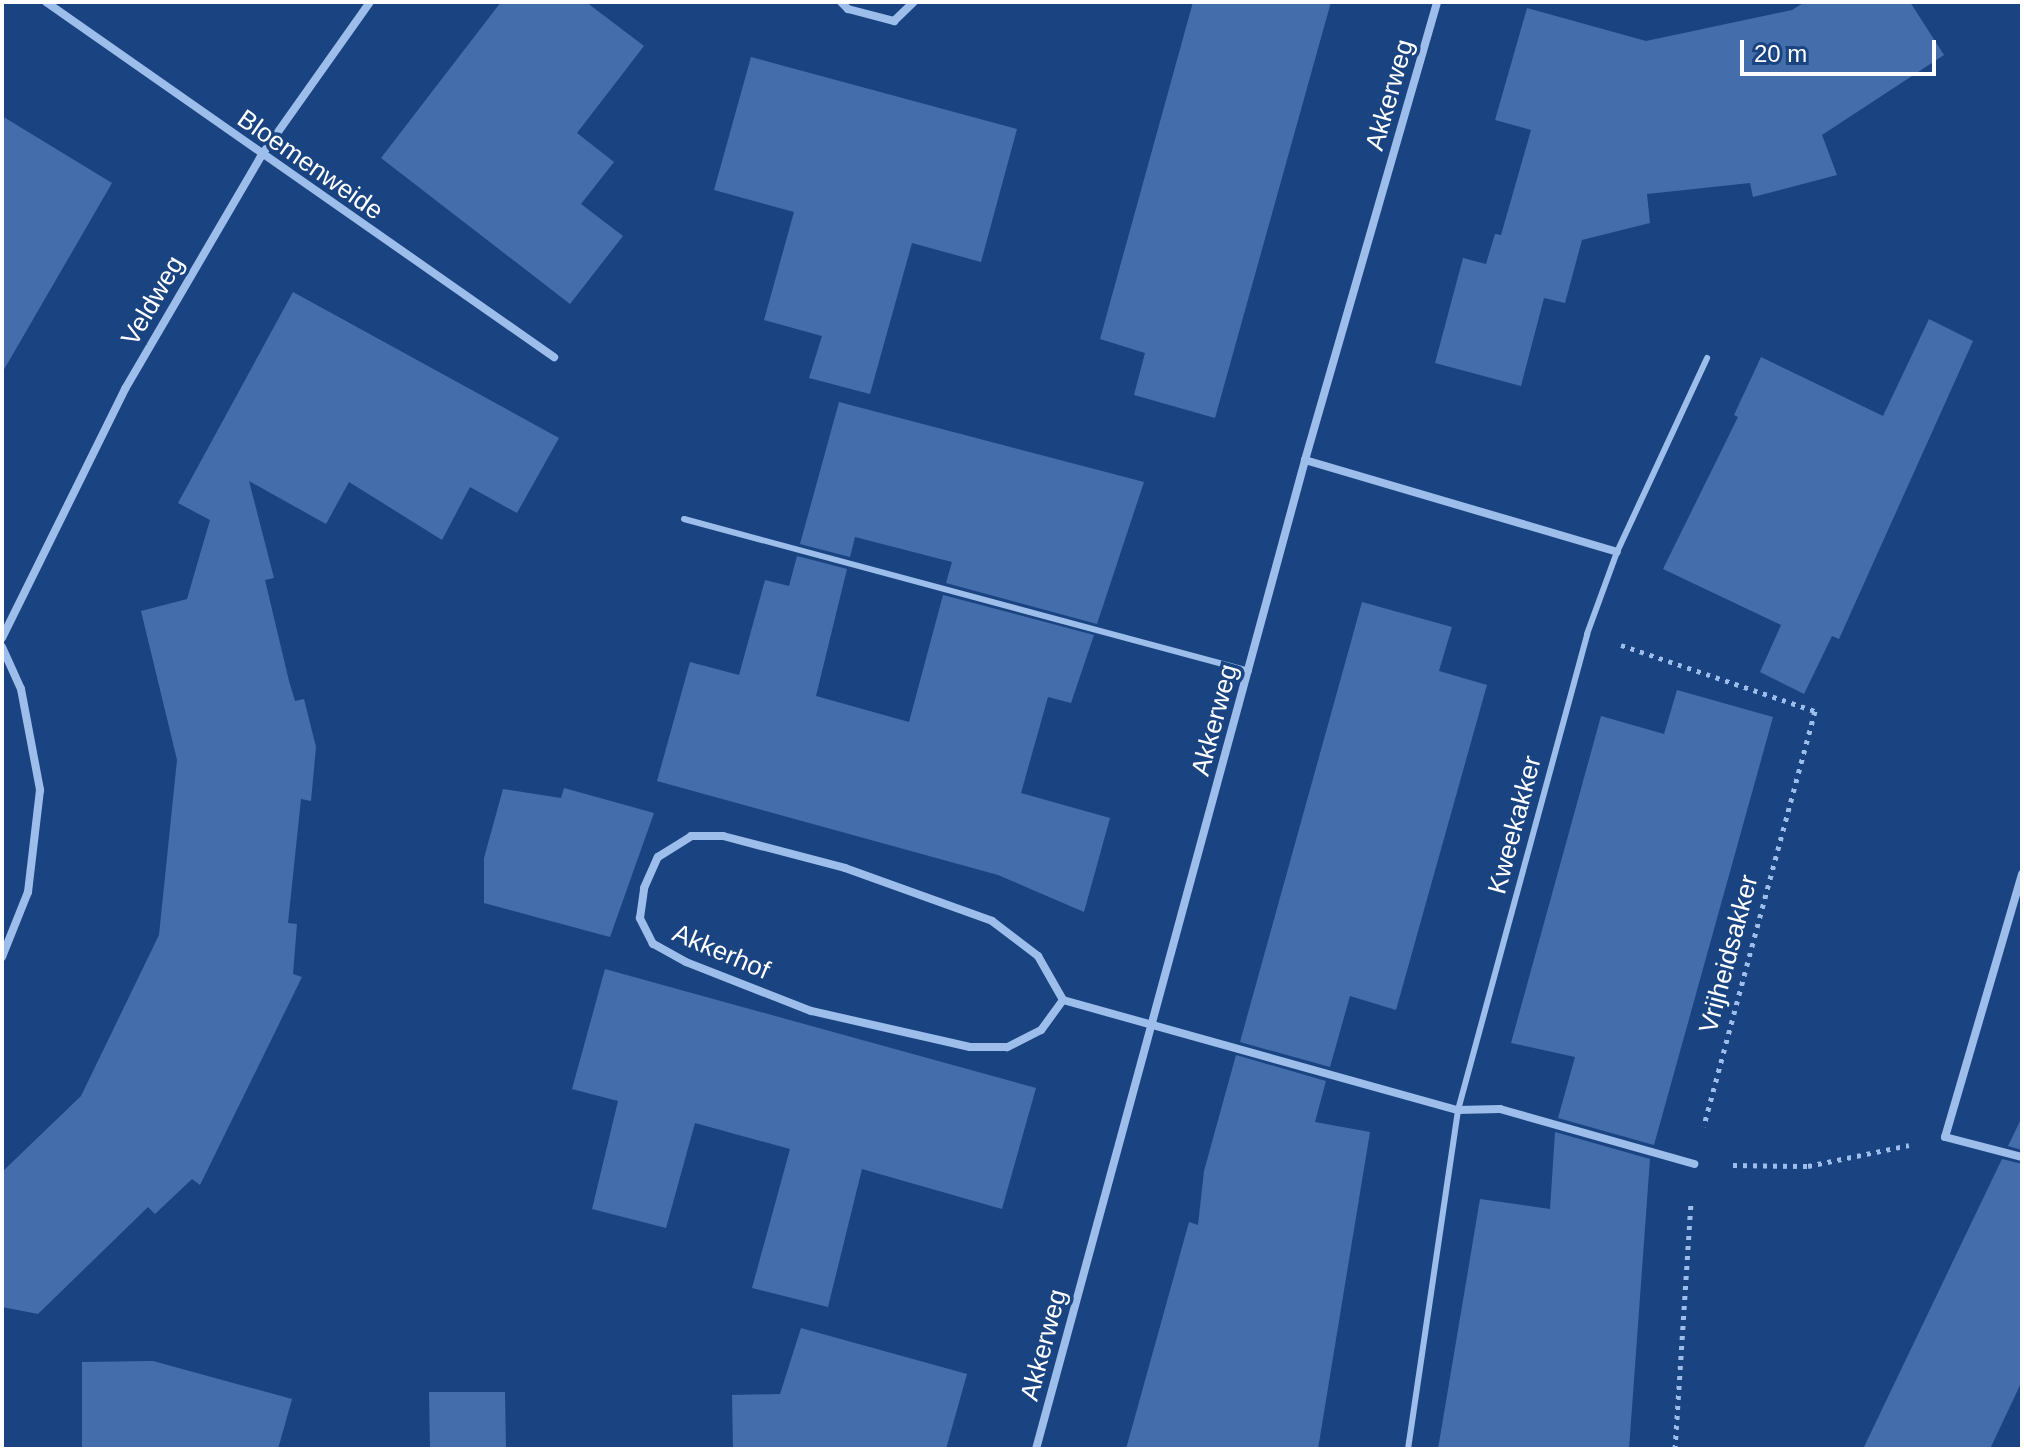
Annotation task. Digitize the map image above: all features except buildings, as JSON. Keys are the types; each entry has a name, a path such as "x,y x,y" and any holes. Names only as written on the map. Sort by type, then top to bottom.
{"street":[{"name":"Bloemenweide","path":"46,2 261,156 554,357"},
{"name":"Veldweg","path":"2,638 125,389 261,156 370,2"},
{"path":"841,2 848,9 894,21 914,2"},
{"name":"Akkerweg","path":"1036,1449 1305,460 1437,2"},
{"path":"1305,460 1617,552"},
{"path":"2,647 21,689 34,739 40,790 28,892 2,957"},
{"name":"Akkerhof","path":"691,836 723,836 845,868 1016,935 1038,956 1063,1000 1041,1030 1007,1047 970,1047 811,1011 653,944 640,918 644,888 658,857 691,836"},
{"path":"2022,874 1945,1137 2022,1157"},
{"path":"1063,1000 1458,1110 1500,1109 1694,1164"}],"lane":[{"name":"Kweekakker","path":"1408,1449 1458,1110 1587,634 1617,552 1707,358"},
{"path":"684,519 1249,671"}],"path":[{"name":"Vrijheidsakker","path":"1587,634 1815,711 1694,1164 1675,1449"},
{"path":"1694,1164 1808,1166 1945,1137"}]}
